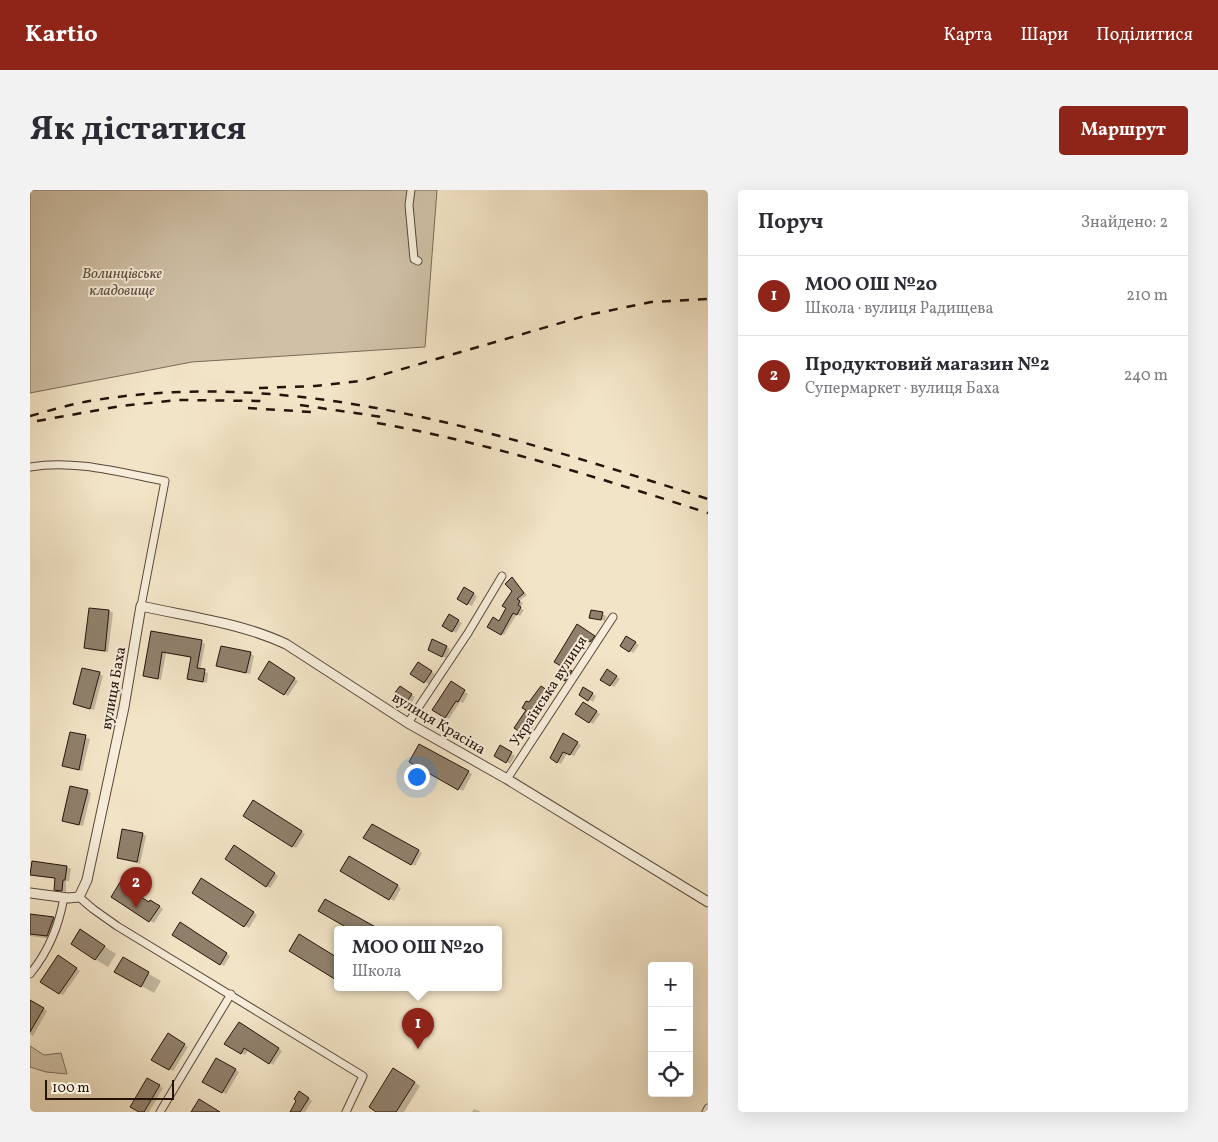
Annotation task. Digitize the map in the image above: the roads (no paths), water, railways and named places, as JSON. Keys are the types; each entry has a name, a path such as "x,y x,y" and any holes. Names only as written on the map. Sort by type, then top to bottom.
{"street":[{"path":"411,190 410,214 414,259 418,261"},
{"name":"вулиця Баха","path":"30,467 41,465 89,467 165,481 124,707 91,868 79,897"},
{"path":"408,723 468,633 502,576"},
{"name":"вулиця Красіна","path":"141,606 246,628 268,635 286,644 408,723 506,779 708,902"},
{"name":"Українська вулиця","path":"506,779 613,617"},
{"path":"30,893 79,897 117,926 362,1076 346,1112"},
{"path":"30,974 53,938 64,897"},
{"path":"160,1112 230,994"},
{"path":"706,1112 708,1108"}],"railway":[{"path":"259,388 315,386 361,381 588,315 651,302 708,299"},
{"path":"30,416 88,401 174,392 252,393 329,400 406,414 483,432 559,453 708,499"},
{"path":"37,421 121,406 178,400 263,401"},
{"path":"300,405 389,418"},
{"path":"248,408 311,412"},
{"path":"377,423 503,451 585,474 708,513"}],"place":[{"name":"Продуктовий магазин №2","path":"136,908"},
{"name":"МОО ОШ №20","path":"418,1049"}],"park label":[{"name":"Волинцівське кладовище","path":"122,282"}]}
